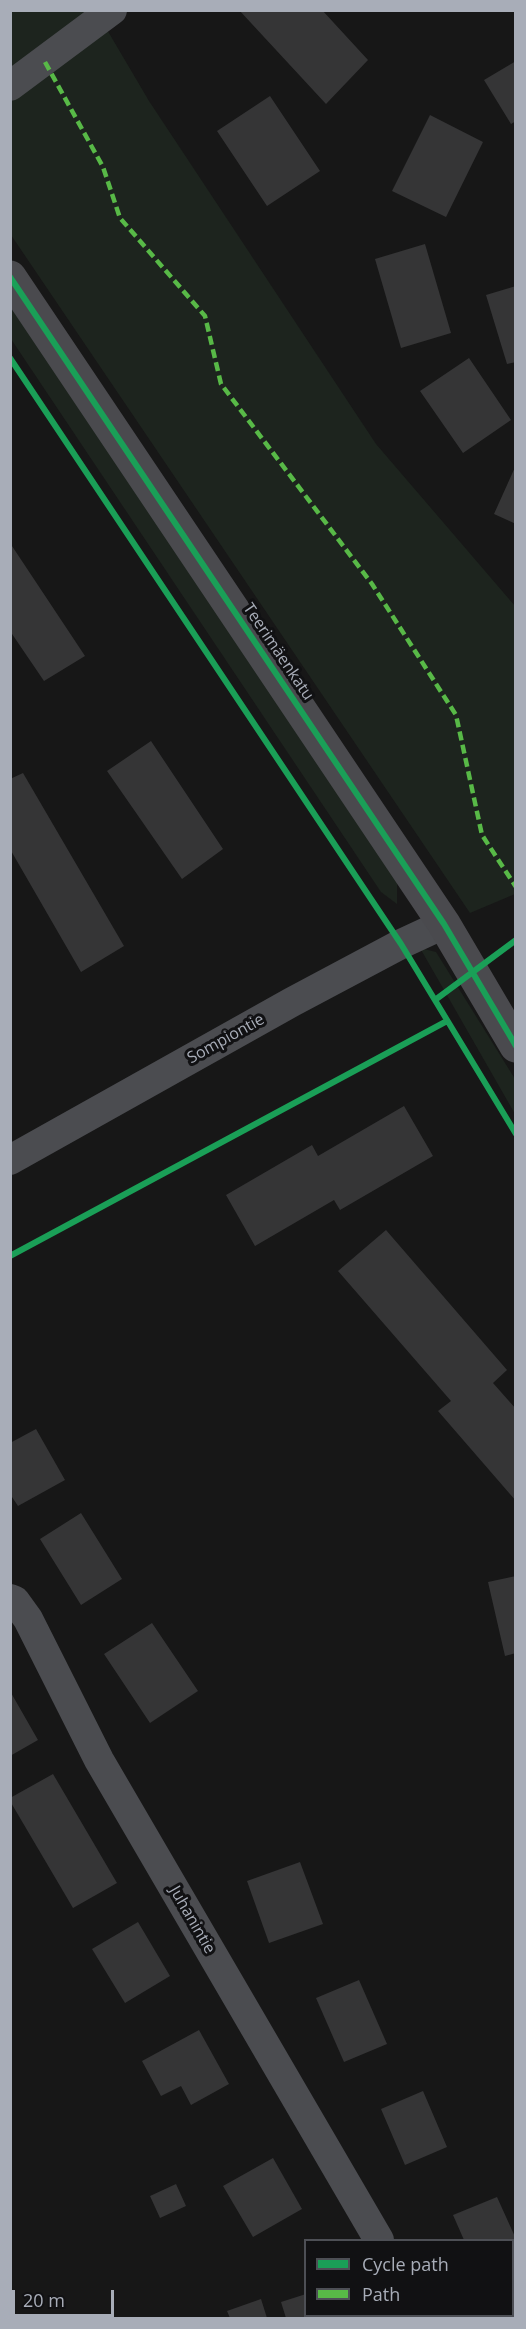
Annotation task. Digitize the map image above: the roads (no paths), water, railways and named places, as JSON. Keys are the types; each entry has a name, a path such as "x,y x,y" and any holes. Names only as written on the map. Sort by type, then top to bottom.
{"street":[{"path":"10,86 112,10"},
{"name":"Teerimäenkatu","path":"10,278 444,924 516,1046"},
{"name":"Sompiontie","path":"10,1160 292,1002 401,944 444,924"},
{"name":"Juhanintie","path":"10,1599 15,1601 28,1619 99,1760 378,2239"}]}
